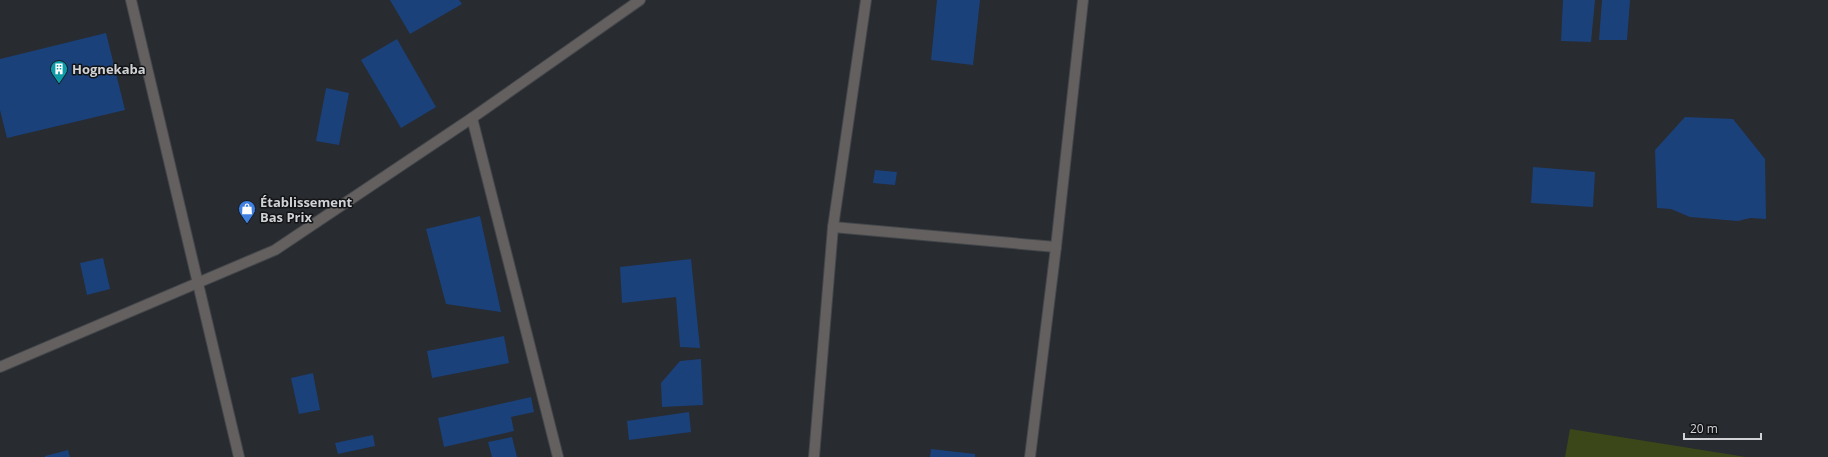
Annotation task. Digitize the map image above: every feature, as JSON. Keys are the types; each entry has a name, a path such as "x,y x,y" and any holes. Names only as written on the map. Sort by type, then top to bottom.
{"street":[{"path":"130,0 239,457"},
{"path":"0,367 275,250 472,118 640,0"},
{"path":"814,457 834,227 866,0"},
{"path":"1030,457 1056,247 1083,0"},
{"path":"472,118 558,457"},
{"path":"834,227 1056,247"}],"green space":[{"path":"1570,429 1746,457 1565,457"}],"building":[{"path":"390,0 459,0 462,4 410,34"},
{"path":"937,0 980,0 973,65 931,60"},
{"path":"1563,0 1595,0 1591,42 1561,41"},
{"path":"1602,0 1630,0 1627,40 1599,40"},
{"name":"Hognekaba","path":"106,33 125,110 7,138 0,110 0,59"},
{"path":"397,39 436,107 401,128 361,60"},
{"path":"326,88 349,93 339,145 316,141"},
{"path":"1685,117 1733,119 1765,159 1766,219 1750,218 1738,221 1690,217 1671,209 1657,208 1655,150"},
{"path":"1533,167 1595,172 1593,207 1531,203"},
{"path":"875,170 897,172 895,185 873,183"},
{"path":"480,216 501,312 446,304 426,229"},
{"path":"103,258 110,289 87,295 80,263"},
{"path":"691,259 700,348 680,347 676,297 622,303 620,267"},
{"path":"504,336 509,363 432,378 427,351"},
{"path":"701,359 703,405 662,407 661,383 680,361"},
{"path":"313,373 320,410 299,414 291,378"},
{"path":"531,397 534,412 511,417 514,431 444,447 438,418"},
{"path":"689,412 691,432 629,440 627,421"},
{"path":"373,435 375,446 338,454 335,443"},
{"path":"512,437 517,457 492,457 488,442"},
{"path":"931,449 975,454 975,457 930,457"},
{"path":"68,450 70,457 45,457 45,456"}],"place":[{"name":"Hognekaba","path":"59,84"},
{"name":"Établissement Bas Prix","path":"247,224"}]}
